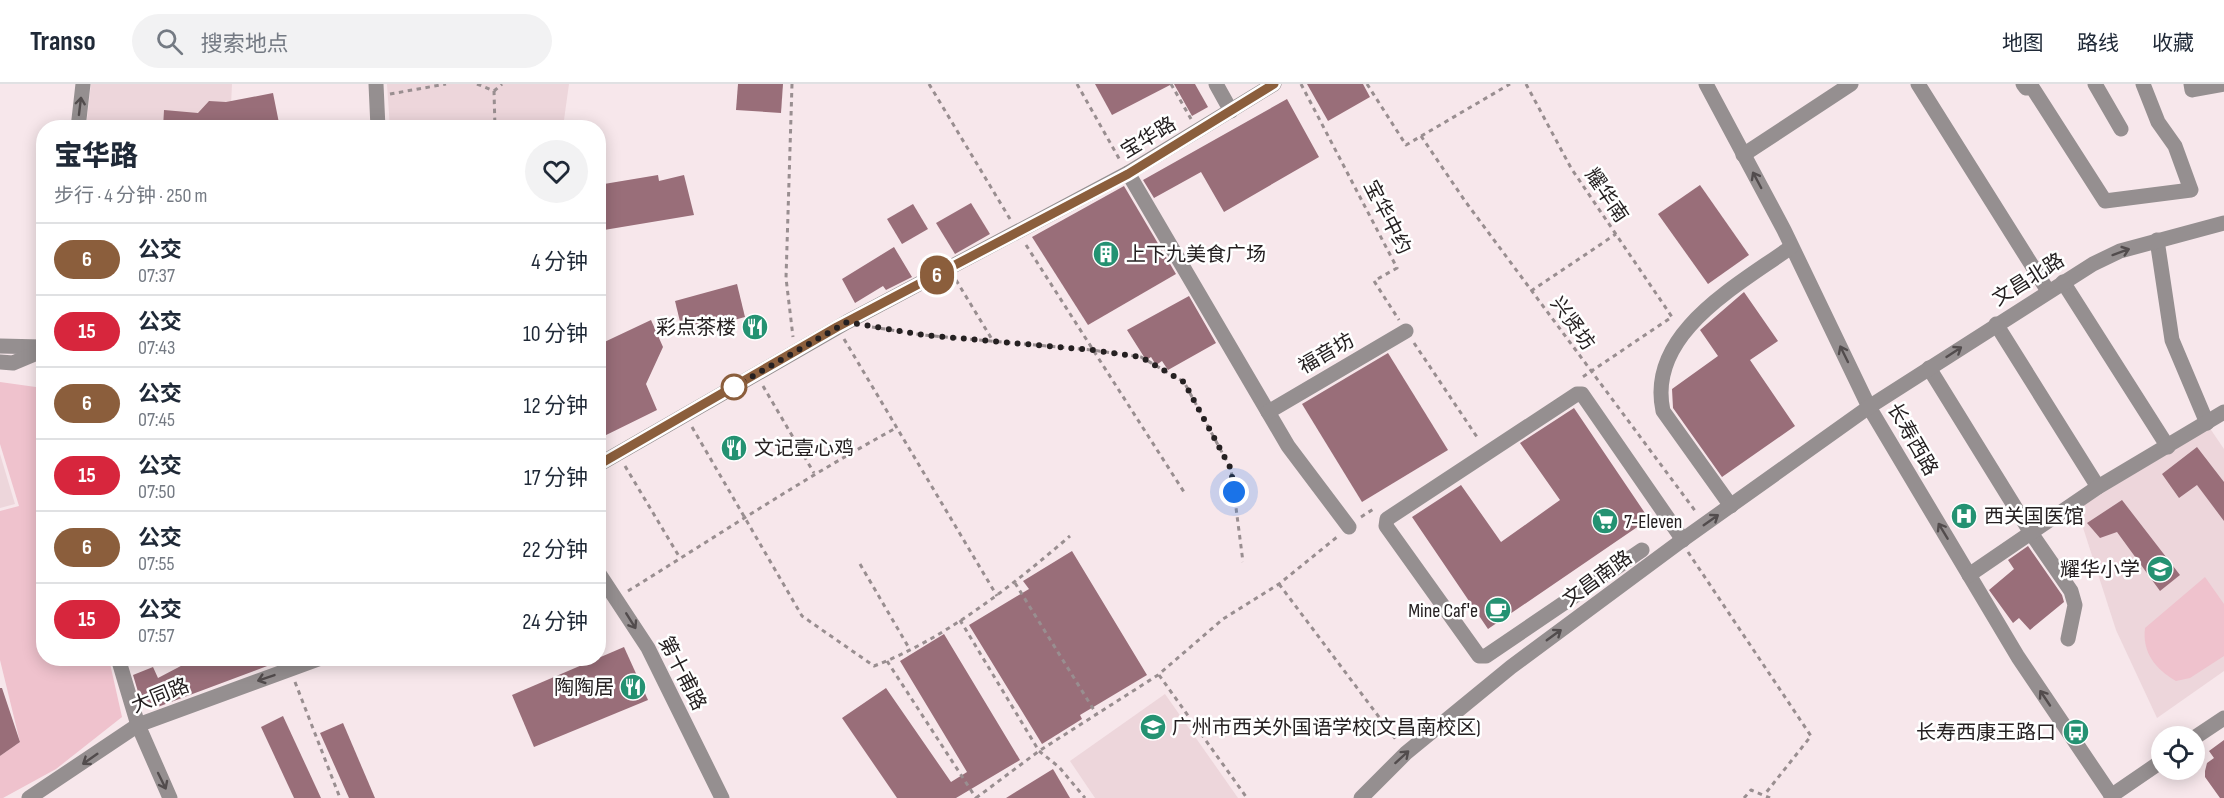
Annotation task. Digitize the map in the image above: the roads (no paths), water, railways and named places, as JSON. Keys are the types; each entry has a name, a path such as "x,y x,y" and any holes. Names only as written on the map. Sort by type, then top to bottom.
{"street":[{"path":"79,120 83,84"},
{"path":"1216,84 1232,111"},
{"name":"宝华路","path":"606,461 842,325 1128,174 1274,84"},
{"name":"长寿西路","path":"1706,84 1791,247 1869,406 2018,657 2112,797"},
{"path":"1743,155 1851,84"},
{"path":"1918,84 2048,291"},
{"path":"2023,84 2026,88 2030,84 2106,201 2191,190 2175,146 2158,122 2143,84"},
{"path":"2095,84 2121,129"},
{"path":"2191,84 2192,90 2224,84"},
{"path":"376,90 378,120"},
{"path":"1128,174 1288,446 1349,527"},
{"name":"文昌北路","path":"1869,406 2048,291 2120,251 2157,240 2214,228 2224,223"},
{"path":"2157,240 2172,340 2206,423"},
{"path":"1731,506 1663,411 1660,399 1662,376 1677,342 1695,318 1791,247"},
{"path":"2063,282 2168,447"},
{"path":"1996,324 2098,488"},
{"name":"福音坊","path":"1268,412 1406,331"},
{"path":"0,346 36,348"},
{"path":"0,362 13,363 36,352"},
{"path":"1929,368 2031,533 2072,591 2075,605 2067,639"},
{"path":"1495,680 1386,526 1387,519 1577,394 1582,394 1682,541"},
{"name":"文昌南路","path":"1364,797 1406,753 1495,680 1869,406"},
{"path":"1969,575 2098,488 2224,412"},
{"path":"1479,656 1486,656 1642,550"},
{"name":"第十甫路","path":"606,583 648,648 722,798"},
{"path":"120,666 138,726 170,798"},
{"name":"大同路","path":"29,798 138,726 300,666"},
{"path":"2205,731 2224,718"},
{"path":"2112,797 2151,769"}],"place":[{"name":"上下九美食广场","path":"1106,254"},
{"name":"彩点茶楼","path":"755,327"},
{"name":"文记壹心鸡","path":"734,448"},
{"name":"西关国医馆","path":"1964,516"},
{"name":"7-Eleven","path":"1605,521"},
{"name":"耀华小学","path":"2160,569"},
{"name":"Mine Caf'e","path":"1498,610"},
{"name":"陶陶居","path":"633,687"},
{"name":"广州市西关外国语学校(文昌南校区)","path":"1153,727"},
{"name":"长寿西康王路口","path":"2076,732"}]}
